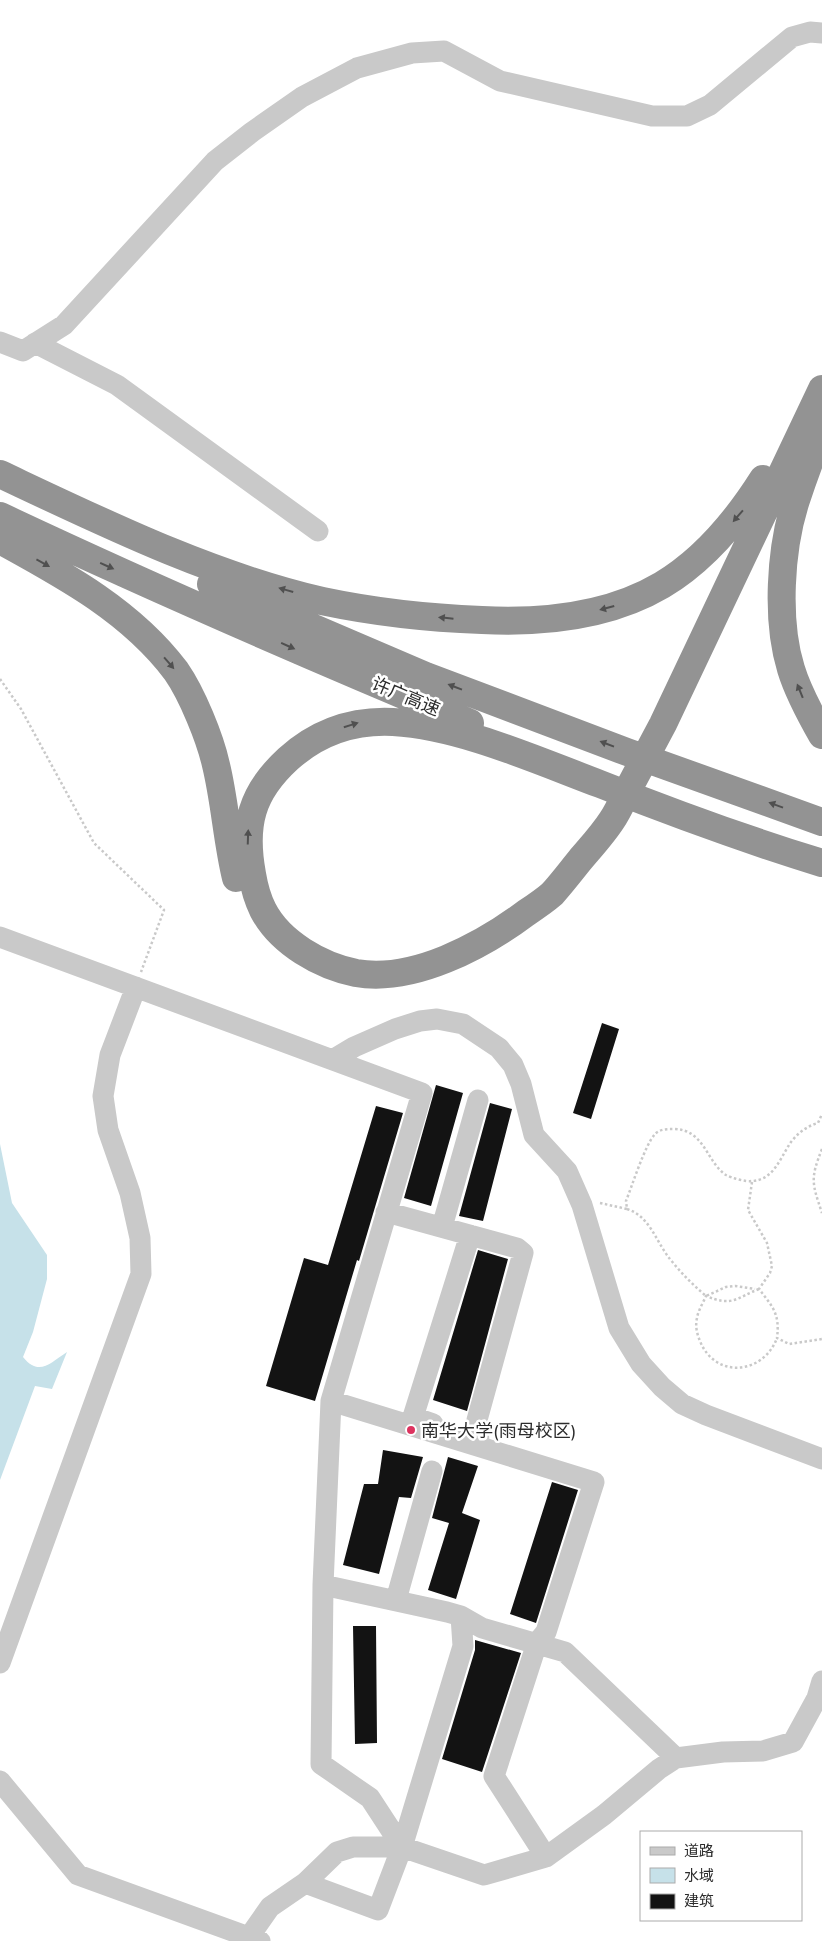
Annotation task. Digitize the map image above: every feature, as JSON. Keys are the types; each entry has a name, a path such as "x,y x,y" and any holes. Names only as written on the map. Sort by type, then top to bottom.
{"highway":[{"path":"0,474 112,527 232,574 322,601 389,612 457,619 537,620 580,615 623,603 662,585 699,558 742,512 822,388"},
{"path":"669,726 822,388"},
{"path":"0,540 69,578 116,612 147,638 176,672 202,720 216,765 232,861 240,891 258,926 276,945 299,964 328,978 358,986 389,986 422,980 478,957 515,937 544,916 573,890 619,821 822,427"},
{"path":"822,427 795,502 784,560 781,617 791,669 806,707 822,735"},
{"name":"许广高速","path":"0,488 208,582 426,676 627,752 822,822"},
{"name":"许广高速","path":"0,516 91,559 294,649 547,756 822,852"},
{"path":"619,821 551,895 516,921 474,947 427,967 385,975 357,973 328,965 301,949 280,932 263,911 254,883 248,852 249,823 259,794 277,770 298,750 323,734 356,722 393,722 436,728 510,749 649,804 822,863"}],"street":[{"path":"0,342 23,351 64,325 214,161 302,97 357,68 412,53 444,51 500,81 652,116 687,116 710,105 792,37 810,32 822,33"},
{"path":"64,325 65,358"},
{"path":"35,344 118,385 318,531"},
{"path":"0,937 422,1093 331,1401 323,1585 321,1764 370,1798 402,1847"},
{"path":"0,1662 141,1274 140,1238 130,1193 108,1130 102,1096 110,1055 136,987"},
{"path":"334,1059 354,1047 394,1029 437,1018 463,1024 484,1036 499,1048 513,1065 521,1084 534,1135 567,1171 582,1207 618,1328 641,1364 662,1387 682,1404 706,1415 822,1458"},
{"path":"442,1227 478,1100"},
{"path":"386,1212 517,1248 523,1253 477,1420 479,1441"},
{"path":"470,1235 414,1417 479,1441 507,1455"},
{"path":"331,1401 594,1482 546,1632 537,1643 494,1776 546,1858"},
{"path":"396,1600 432,1472"},
{"path":"323,1585 461,1616 482,1628 564,1652 676,1758"},
{"path":"304,1883 378,1910 402,1847 463,1646 461,1616"},
{"path":"0,1782 78,1875 254,1939 270,1907 304,1883 337,1852 353,1847 402,1847 484,1875 546,1858 676,1758 723,1752 763,1751 793,1742 817,1698 822,1681"}],"path":[{"path":"0,679 22,709 94,843 164,910 136,987"},
{"path":"627,1210 626,1201 651,1141 659,1131 677,1129 693,1135 725,1174 752,1182 772,1173 802,1130 818,1123 822,1114"},
{"path":"822,1149 813,1176 813,1189 822,1213"},
{"path":"582,1207 600,1203 636,1213 646,1221 668,1256 690,1282 706,1296 714,1300 734,1301 759,1289 770,1273 772,1266 768,1243 748,1210 752,1182"},
{"path":"735,1286 759,1289 772,1304 776,1314 777,1338 766,1355 753,1366 734,1368 715,1362 706,1354 697,1333 697,1317 706,1296 726,1287 735,1286"},
{"path":"777,1338 789,1344 822,1339"}],"water":[{"path":"0,1144 12,1203 47,1255 47,1279 33,1332 23,1357 29,1363 39,1367 50,1364 67,1352 52,1389 35,1386 0,1480"}],"building":[{"path":"602,1023 619,1029 591,1119 573,1113"},
{"path":"436,1085 463,1093 431,1206 404,1198"},
{"path":"490,1103 512,1109 483,1221 459,1216"},
{"path":"376,1106 403,1113 315,1401 266,1386 304,1258 328,1265"},
{"path":"478,1250 508,1259 467,1411 433,1400"},
{"path":"383,1450 423,1457 411,1498 399,1497 379,1574 343,1565 364,1484 378,1484"},
{"path":"448,1457 478,1466 462,1513 480,1520 456,1599 428,1590 449,1523 432,1518"},
{"path":"552,1482 578,1490 536,1623 510,1614"},
{"path":"353,1626 376,1626 377,1743 355,1744"},
{"path":"475,1640 521,1653 482,1772 442,1759 475,1650"}],"place":[{"name":"南华大学(雨母校区)","path":"411,1430"}]}
